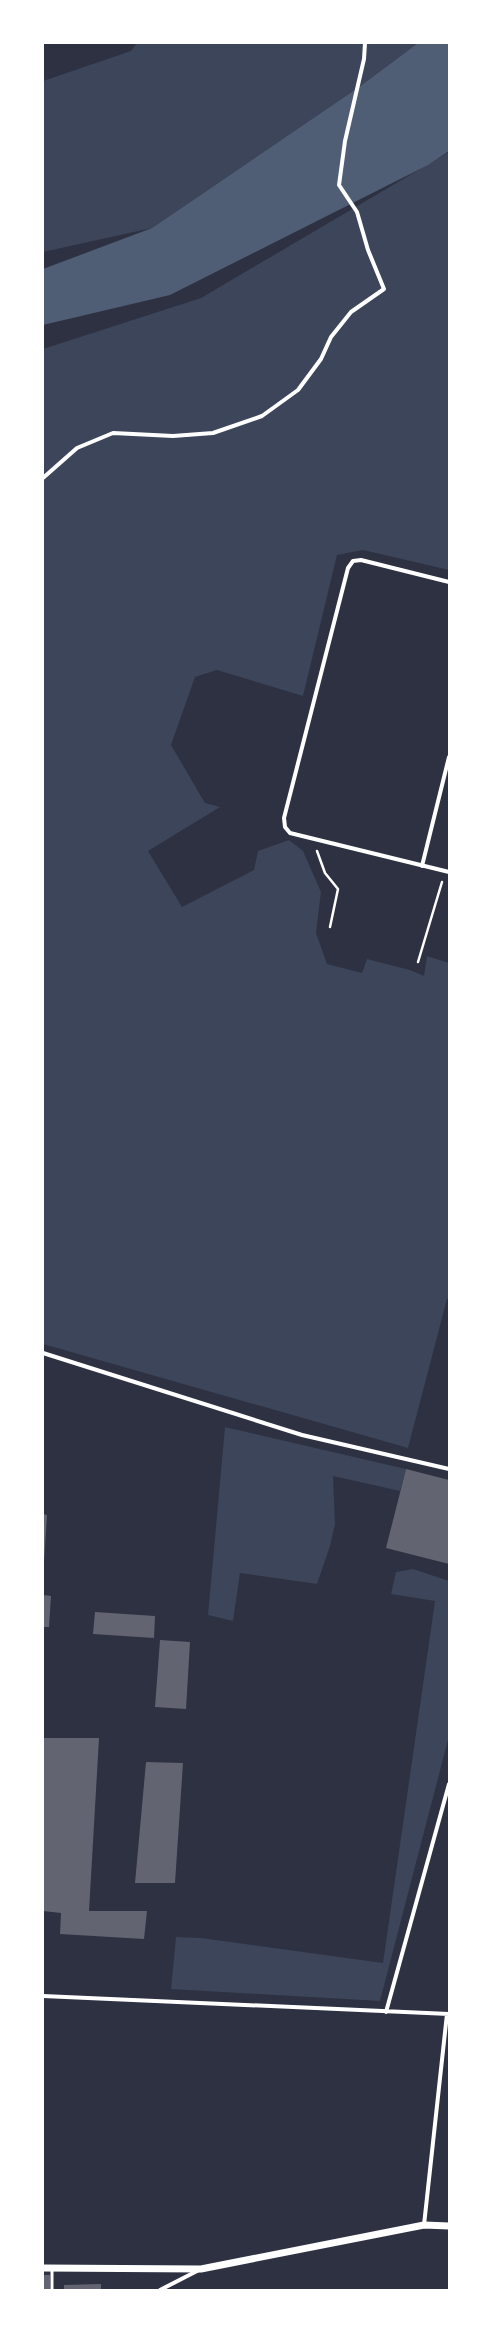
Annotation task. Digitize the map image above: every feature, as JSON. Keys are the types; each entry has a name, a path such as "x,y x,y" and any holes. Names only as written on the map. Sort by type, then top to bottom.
{"street":[{"path":"43,478 77,448 113,433 173,436 213,433 262,416 298,390 321,359 331,337 351,312 384,289 368,250 357,212 339,185 344,141 364,59 365,43"},
{"path":"447,872 290,833 285,827 284,818 348,568 353,561 361,560 449,582"},
{"path":"422,866 449,757"},
{"path":"43,1353 302,1435 449,1469"},
{"path":"386,2012 449,1784"},
{"path":"43,1996 448,2014 424,2224"},
{"path":"43,2268 201,2269 424,2224 449,2226"},
{"path":"160,2290 201,2269"}],"lane":[{"path":"52,2268 52,2290"}],"path":[{"path":"313,838 325,873 338,888 330,927"},
{"path":"418,962 447,872"}],"shaded area":[{"path":"137,43 418,43 359,87 152,228 43,252 43,81 131,51"},
{"path":"418,43 449,43 449,151 428,165 170,295 43,325 43,269 152,228 359,87"},
{"path":"449,152 449,570 363,550 337,555 303,696 217,670 195,677 171,745 205,803 220,807 148,851 182,907 254,870 258,851 289,840 303,851 321,892 316,933 327,964 362,973 367,959 410,970 424,976 427,956 449,963 449,1299 447,1299 408,1448 43,1344 43,349 201,298"},
{"path":"225,1427 406,1469 400,1491 333,1476 335,1524 330,1546 317,1584 240,1573 233,1621 208,1615"},
{"path":"413,1569 449,1581 449,1736 380,2001 171,1989 176,1937 201,1938 383,1963 435,1601 391,1594 396,1572"}],"building":[{"path":"406,1469 449,1480 449,1564 386,1548"},
{"path":"43,1514 47,1515 44,1562 43,1562"},
{"path":"43,1595 51,1596 49,1627 43,1627"},
{"path":"95,1612 155,1616 154,1638 93,1634"},
{"path":"160,1640 190,1642 186,1709 155,1707"},
{"path":"43,1738 99,1738 89,1911 147,1911 144,1939 60,1934 61,1913 43,1911"},
{"path":"146,1762 183,1763 175,1883 135,1883"},
{"path":"43,2275 50,2275 50,2290 43,2290"},
{"path":"101,2284 101,2290 64,2290 64,2285"}]}
